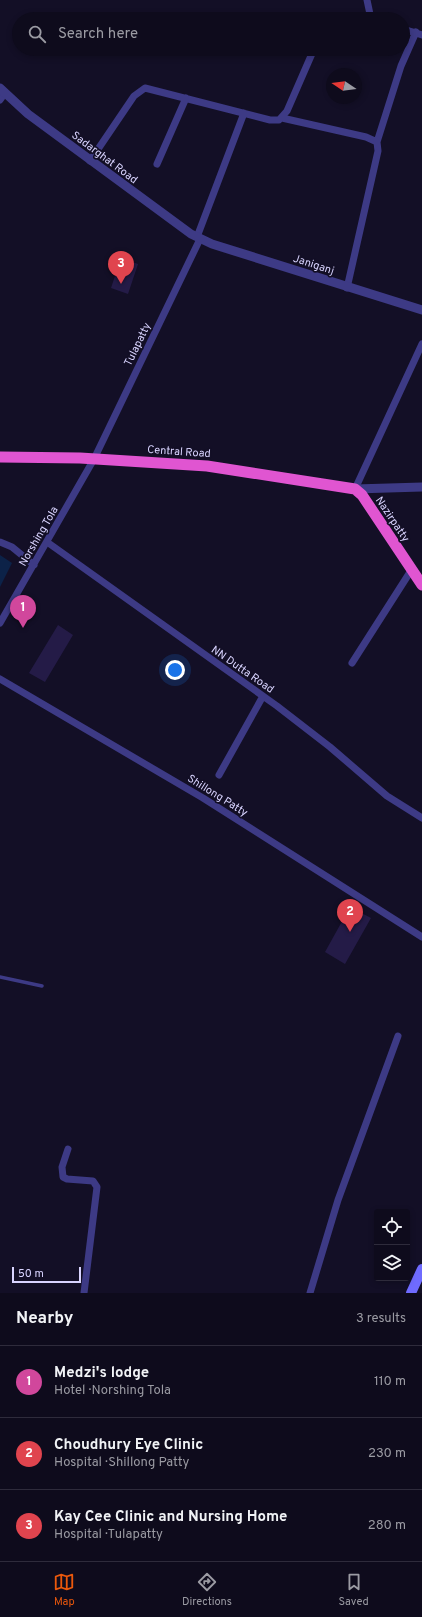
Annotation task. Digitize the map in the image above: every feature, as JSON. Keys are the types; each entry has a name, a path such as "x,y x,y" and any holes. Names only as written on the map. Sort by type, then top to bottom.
{"highway":[{"name":"Central Road","path":"0,456 94,459 214,467 355,489"},
{"name":"Nazirpatty","path":"355,489 362,495 422,584"}],"main road":[{"path":"411,1293 422,1269"}],"street":[{"path":"368,0 370,12"},
{"path":"410,50 419,33"},
{"path":"282,118 287,111 311,56"},
{"path":"347,288 378,151 377,142 401,66 406,56"},
{"path":"90,161 134,96 141,90 152,88 270,120 279,120 282,118 366,137 377,142"},
{"name":"Sadarghat Road","path":"2,94 183,230 199,238"},
{"path":"157,164 186,98"},
{"name":"Tulapatty","path":"94,459 199,238 244,113"},
{"name":"Janiganj","path":"199,238 347,288 422,310"},
{"path":"422,344 355,489 422,487"},
{"name":"Norshing Tola","path":"0,623 94,459"},
{"path":"0,542 12,547 34,565"},
{"name":"NN Dutta Road","path":"47,542 263,696 330,746 387,796 422,818"},
{"path":"352,663 412,569"},
{"name":"Shillong Patty","path":"0,679 203,798 422,937"},
{"path":"219,775 263,696"},
{"path":"310,1293 338,1200 398,1036"},
{"path":"68,1149 62,1167 63,1177 67,1179 93,1181 97,1187 84,1293"}],"lane":[{"path":"0,977 42,986"}],"water":[{"path":"0,555 12,563 0,587"}],"building":[{"path":"121,258 138,264 128,294 111,288"},
{"path":"58,625 73,635 45,682 29,673"},
{"path":"350,907 371,918 345,964 325,952"}],"place":[{"name":"Kay Cee Clinic and Nursing Home","path":"121,284"},
{"name":"Medzi's lodge","path":"23,628"},
{"name":"Choudhury Eye Clinic","path":"350,932"}]}
